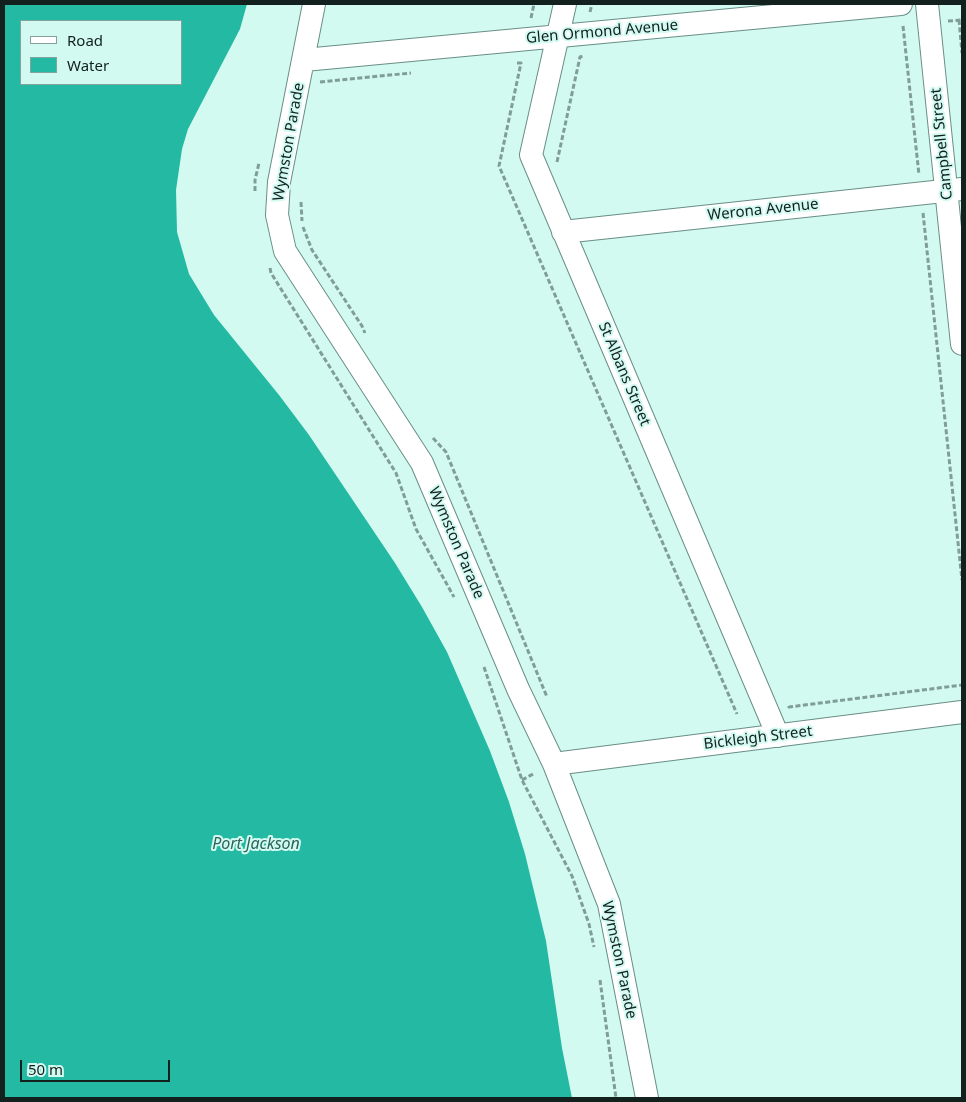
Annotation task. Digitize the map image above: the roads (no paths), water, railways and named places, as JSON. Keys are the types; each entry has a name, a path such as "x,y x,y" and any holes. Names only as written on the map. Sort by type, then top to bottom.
{"street":[{"name":"Wymston Parade","path":"314,4 279,182 277,216 285,251 422,463 518,689 554,764 609,904 647,1098"},
{"name":"St Albans Street","path":"565,4 531,155 778,736"},
{"name":"Campbell Street","path":"927,4 954,190 962,344"},
{"name":"Glen Ormond Avenue","path":"304,60 557,36 902,15"},
{"name":"Werona Avenue","path":"563,232 954,190"},
{"name":"Bickleigh Street","path":"554,764 962,712"}],"water":[{"name":"Port Jackson","path":"4,4 247,4 240,29 188,129 182,149 176,190 177,232 189,274 214,315 309,435 395,563 447,652 490,751 509,802 525,854 546,941 562,1048 572,1098 4,1098"}]}
